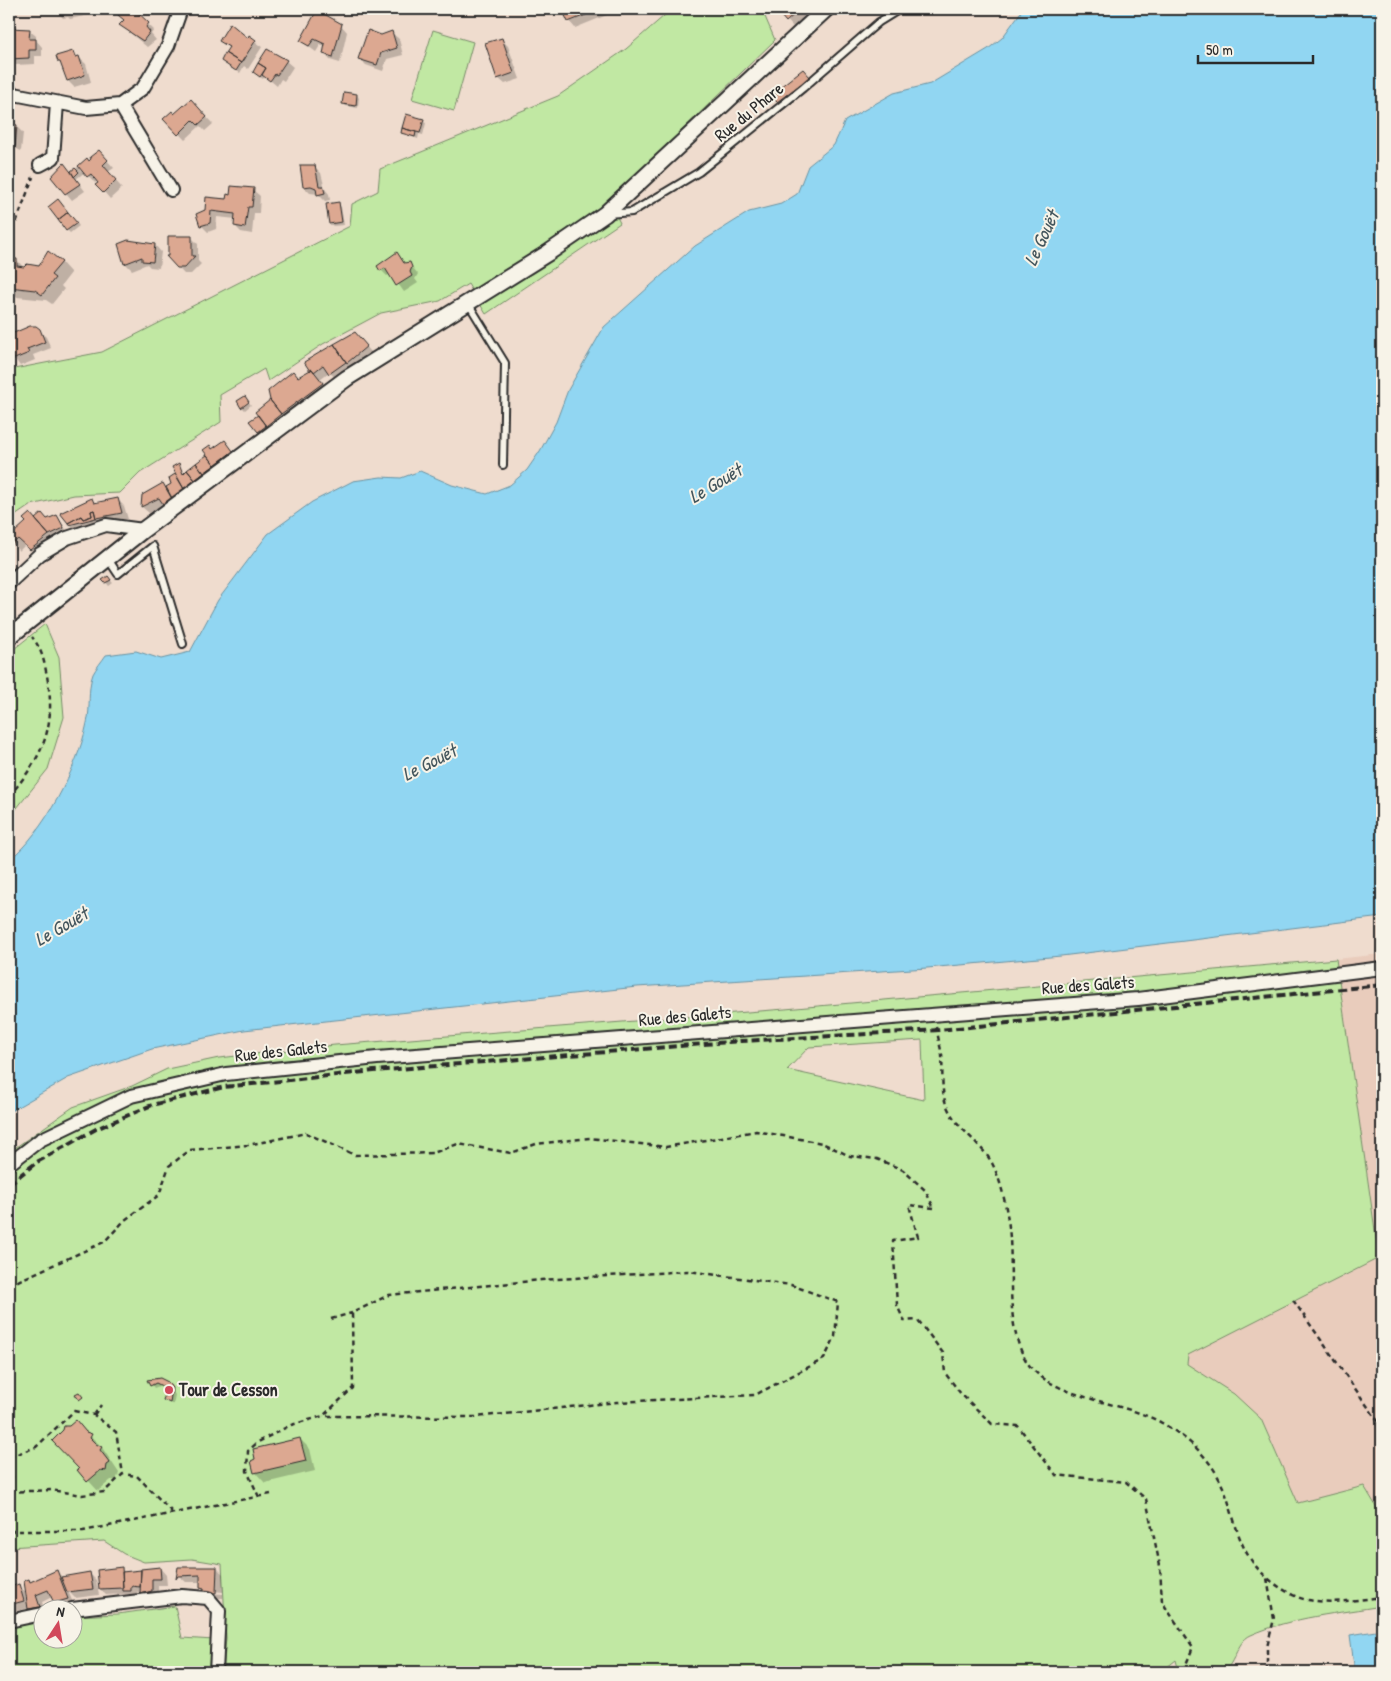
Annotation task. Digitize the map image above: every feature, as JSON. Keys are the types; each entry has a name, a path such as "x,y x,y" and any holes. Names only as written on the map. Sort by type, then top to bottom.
{"street":[{"path":"9,93 86,108 120,105 143,88 168,46 181,9"},
{"path":"9,637 143,530 347,378 548,253 605,214 826,9"},
{"path":"40,165 53,158 57,103"},
{"path":"120,105 172,190"},
{"path":"9,583 40,554 68,538 106,525 143,530"},
{"name":"Rue des Galets","path":"9,1164 40,1140 131,1096 226,1074 377,1058 1138,999 1382,968"},
{"path":"82,1608 182,1596 208,1598 219,1611 216,1672"},
{"path":"9,1621 32,1616"}],"lane":[{"name":"Rue du Phare","path":"605,214 632,212 698,172 803,88 879,22 900,9"},
{"path":"468,303 505,363 503,465"},
{"path":"108,558 118,574 153,546 183,644"}],"path":[{"path":"9,228 16,223 23,208 28,184 40,165"},
{"path":"9,796 40,755 49,730 50,690 43,656 40,646 23,626"},
{"path":"934,1014 942,1055 944,1100 959,1126 991,1162 1001,1184 1008,1217 1012,1304 1018,1340 1024,1357 1034,1372 1049,1384 1151,1417 1180,1434 1202,1453 1217,1475 1246,1555 1267,1578 1289,1593 1305,1600 1326,1603 1382,1597"},
{"path":"9,1285 104,1242 125,1220 159,1195 169,1166 190,1150 248,1145 306,1133 355,1155 433,1153 458,1144 511,1153 536,1144 590,1138 666,1147 756,1131 822,1143 850,1156 877,1159 902,1170 925,1190 934,1208 908,1205 918,1238 893,1241 897,1305 904,1321 918,1320 943,1353 945,1373 961,1394 992,1424 1018,1426 1056,1475 1126,1482 1146,1499 1160,1566 1162,1602 1193,1647 1183,1672"},
{"path":"259,1497 247,1471 248,1451 258,1442 291,1425 323,1416 476,1416 617,1402 755,1395 824,1359 835,1338 838,1302 791,1285 688,1271 541,1280 389,1295 352,1314 331,1319"},
{"path":"1293,1300 1382,1427"},
{"path":"323,1416 352,1388 352,1314"},
{"path":"94,1415 101,1405"},
{"path":"9,1457 36,1447 74,1411 94,1415 116,1432 123,1474"},
{"path":"9,1468 13,1473 9,1492 51,1490 82,1495 104,1492 123,1474"},
{"path":"123,1474 137,1476 174,1514"},
{"path":"9,1532 83,1531 271,1494"},
{"path":"1267,1578 1274,1619 1267,1647 1267,1672"}],"shaded area":[{"path":"1382,954 1382,1516 1364,1486 1298,1503 1261,1419 1187,1364 1188,1355 1379,1258 1336,959"}],"green space":[{"path":"672,9 766,9 763,12 775,40 609,201 620,223 486,314 468,284 440,301 381,313 323,344 268,381 264,369 220,395 221,422 140,473 120,493 74,495 31,505 9,520 9,370 102,352 350,226 352,204 378,191 380,169 558,96 626,49"},
{"path":"433,30 473,42 454,111 412,99"},
{"path":"45,624 59,657 64,717 48,769 9,818 9,653"},
{"path":"1336,959 1379,1258 1188,1355 1187,1364 1234,1394 1261,1419 1298,1503 1364,1486 1382,1516 1382,1606 1299,1620 1251,1635 1242,1643 1226,1670 1211,1674 1179,1672 1176,1660 1161,1672 223,1672 226,1638 222,1564 192,1559 144,1562 124,1554 104,1541 9,1547 9,1152 73,1107 132,1086 167,1069 219,1058 335,1045 785,1009","holes":["922,1040 924,1100 787,1070 809,1047"]},
{"path":"175,1606 182,1638 214,1640 209,1672 9,1672 9,1628 32,1623 32,1648 82,1648 82,1616 118,1614"}],"water":[{"name":"Le Gouët","path":"1023,9 1382,9 1382,917 1061,956 927,968 637,987 244,1030 152,1049 68,1078 9,1112 9,860 35,833 68,779 87,723 90,686 93,674 106,655 136,651 161,659 190,652 218,600 268,534 312,502 353,481 381,477 401,478 420,471 452,485 487,494 510,485 527,470 540,451 556,422 568,390 604,327 695,246 749,212 781,204 797,194 808,166 834,145 845,121 894,93 930,84 988,49 1002,38"},
{"path":"1382,1630 1382,1672 1352,1672 1354,1665 1350,1635"}],"building":[{"path":"54,9 82,9 62,13 62,11 55,12"},
{"path":"124,9 134,9 149,23 146,27 150,32 143,41 119,25 124,20 118,15"},
{"path":"562,9 601,9 568,22"},
{"path":"775,9 800,9 786,22"},
{"path":"317,10 342,24 333,57 323,54 325,44 314,39 309,46 300,41"},
{"path":"230,23 248,38 249,35 256,40 241,63 225,53 229,47 219,41"},
{"path":"9,28 30,29 29,39 36,39 36,50 29,50 29,58 9,59"},
{"path":"368,30 381,35 392,31 397,48 381,53 377,65 358,59"},
{"path":"502,38 514,73 497,79 485,43"},
{"path":"267,49 287,60 277,75 275,74 270,81 262,75 266,68 258,63"},
{"path":"73,51 75,57 79,56 85,75 67,81 56,56"},
{"path":"225,53 241,63 236,71 221,61"},
{"path":"258,63 266,68 260,77 253,72"},
{"path":"803,69 810,77 777,102 772,97 781,89 780,87"},
{"path":"344,92 357,94 356,106 342,104"},
{"path":"191,99 207,117 198,125 193,120 178,135 163,119 172,111 174,114"},
{"path":"406,114 424,119 420,133 402,128"},
{"path":"9,123 17,125 15,146 9,144"},
{"path":"402,128 416,132 415,137 401,133"},
{"path":"99,150 108,160 103,165 116,180 103,193 95,185 98,183 91,174 87,177 78,166 87,158 89,161 90,157"},
{"path":"64,163 80,184 65,194 51,177"},
{"path":"300,165 315,165 319,186 323,186 325,193 317,195 316,188 311,186 303,187"},
{"path":"75,168 79,172 74,177 71,171"},
{"path":"231,186 254,188 252,207 248,207 245,228 234,226 235,214 211,211 210,223 200,226 196,214 205,210 206,197 226,199 227,194 230,195"},
{"path":"58,199 68,212 58,220 48,207"},
{"path":"339,202 342,222 329,224 326,204"},
{"path":"68,212 77,223 66,231 58,220"},
{"path":"168,236 192,236 192,256 195,256 184,268 177,268 166,256 168,256"},
{"path":"128,240 155,244 153,262 142,261 142,257 124,264 118,244"},
{"path":"48,251 62,262 51,275 55,278 42,295 35,290 9,287 9,258 17,259 17,266 24,267 27,264 39,266"},
{"path":"397,252 404,263 410,262 412,276 396,286 385,268 380,271 377,266"},
{"path":"30,326 36,326 40,329 45,342 27,349 29,353 12,360 9,354 9,347 11,346 9,335"},
{"path":"355,332 367,346 347,363 334,344"},
{"path":"334,344 346,362 329,374 323,365 314,372 312,369 310,371 304,362"},
{"path":"312,369 323,383 281,414 270,400 268,391 293,371 298,377"},
{"path":"245,396 249,402 241,408 237,401"},
{"path":"270,400 281,414 266,426 255,412"},
{"path":"258,415 266,426 258,432 249,421"},
{"path":"225,440 233,451 215,465 203,450 210,445 212,449"},
{"path":"207,455 215,465 204,473 196,463"},
{"path":"179,463 183,474 187,470 195,480 184,489 172,467"},
{"path":"196,463 204,473 195,480 187,470"},
{"path":"175,474 184,489 172,498 166,487 171,484 169,478"},
{"path":"163,483 172,499 163,504 159,498 141,507 142,495"},
{"path":"92,498 94,503 118,498 122,513 96,518 94,510 91,511 92,516 83,519 81,516 68,523 60,513"},
{"path":"94,510 96,518 69,525 68,523 81,516 83,519 92,516 91,511"},
{"path":"30,513 49,535 30,550 18,539 11,545 9,533 12,529 15,532 26,522 23,519"},
{"path":"42,513 47,519 57,515 64,528 49,535 35,519"},
{"path":"108,576 111,580 105,583 102,580"},
{"name":"Tour de Cesson","path":"160,1378 168,1382 172,1388 170,1403 163,1400 166,1392 164,1387 156,1383 150,1386 147,1380"},
{"path":"79,1392 83,1397 79,1400 75,1394"},
{"path":"76,1420 86,1432 92,1434 90,1438 102,1447 100,1450 110,1463 107,1465 106,1471 101,1470 87,1482 77,1470 79,1469 52,1441 63,1430 64,1426 69,1426"},
{"path":"300,1438 306,1461 254,1473 251,1461 255,1459 253,1449"},
{"path":"122,1567 123,1588 99,1589 97,1570"},
{"path":"160,1567 161,1579 152,1579 152,1591 140,1594 141,1569"},
{"path":"178,1567 217,1567 216,1593 204,1592 204,1588 200,1587 200,1575 178,1576 176,1579"},
{"path":"57,1570 68,1598 52,1598 48,1590 36,1595 37,1598 32,1598 32,1608 28,1609 24,1581 29,1579 30,1582"},
{"path":"141,1570 140,1587 131,1586 131,1591 123,1591 122,1572"},
{"path":"90,1572 93,1589 67,1592 61,1577"},
{"path":"19,1584 24,1601 9,1605 9,1587"}],"railway":[{"path":"9,1184 37,1162 96,1129 152,1105 224,1087 374,1071 741,1041 939,1030 1382,985"}],"place":[{"name":"Tour de Cesson","path":"169,1390"}]}
